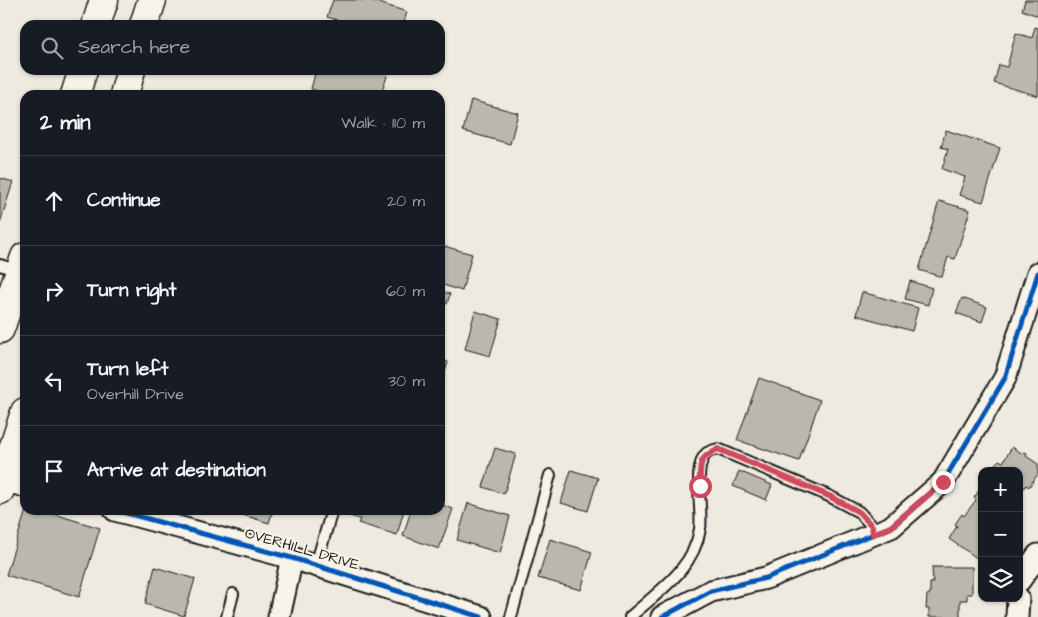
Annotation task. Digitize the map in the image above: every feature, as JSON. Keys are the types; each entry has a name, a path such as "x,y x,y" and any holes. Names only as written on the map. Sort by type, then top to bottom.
{"main road":[{"path":"98,20 104,0"},
{"path":"146,20 152,0"},
{"path":"77,90 81,75"},
{"path":"125,90 130,75"},
{"path":"0,329 15,264"},
{"path":"9,485 20,435"}],"street":[{"path":"662,617 711,591 766,578 891,527 943,482 1006,378 1038,273"},
{"name":"OVERHILL DRIVE","path":"135,515 316,565 481,617"},
{"path":"1023,576 1038,555"},
{"path":"279,617 292,558"},
{"path":"1018,602 1018,617"}],"lane":[{"path":"630,617 685,567 694,552 700,528 700,464 707,454 718,449 829,496 859,512 872,526 873,534"},
{"path":"511,617 550,475"},
{"path":"316,565 331,515"},
{"path":"227,617 233,594"}],"building":[{"path":"333,0 370,0 407,12 405,20 337,20 327,17"},
{"path":"1025,0 1038,0 1038,16 1022,10"},
{"path":"1035,27 1038,28 1038,96 994,83 999,65 1007,67 1016,33 1032,38"},
{"path":"315,75 387,75 383,90 311,89"},
{"path":"471,100 518,113 510,144 463,131"},
{"path":"946,130 1000,148 983,202 959,195 965,177 942,169 948,149 941,147"},
{"path":"0,178 13,182 0,223"},
{"path":"939,201 970,210 955,259 948,257 942,277 919,270"},
{"path":"445,246 472,254 462,291 445,286"},
{"path":"910,281 932,288 928,305 905,299"},
{"path":"445,292 450,294 447,304 445,304"},
{"path":"862,292 918,308 912,331 856,315"},
{"path":"962,298 987,307 982,322 956,313"},
{"path":"475,311 501,319 490,356 465,349"},
{"path":"445,361 448,362 445,372"},
{"path":"759,378 820,400 799,461 737,440"},
{"path":"1012,447 1023,454 1027,453 1026,456 1038,464 1038,474 1029,487 1026,485 1023,489 1023,467 992,467 999,460 1003,462"},
{"path":"495,448 516,454 504,494 483,487"},
{"path":"571,470 598,478 588,511 561,503"},
{"path":"739,471 772,485 766,500 733,486"},
{"path":"978,492 977,558 949,539 957,526 955,524 962,514 964,516 976,500 974,498"},
{"path":"468,503 510,516 500,553 457,540"},
{"path":"445,506 453,509 439,549 403,536 409,515 445,515"},
{"path":"24,515 57,515 100,528 79,597 6,575"},
{"path":"243,515 271,515 269,523"},
{"path":"346,515 403,515 397,535 358,523 360,519"},
{"path":"550,539 592,552 581,590 538,578"},
{"path":"155,567 195,579 184,616 145,604"},
{"path":"932,567 972,567 972,594 967,594 967,600 960,600 960,617 929,617 929,609 926,609 927,595 930,594 930,583 933,583"}],"cycle path":[{"path":"662,617 711,591 766,578 891,527 943,482 1005,378 1038,273"},
{"path":"133,515 292,558 481,617"}],"route":[{"path":"700,486 700,464 707,454 718,449 789,481 829,496 859,512 872,526 873,534 891,527 943,482"}]}
